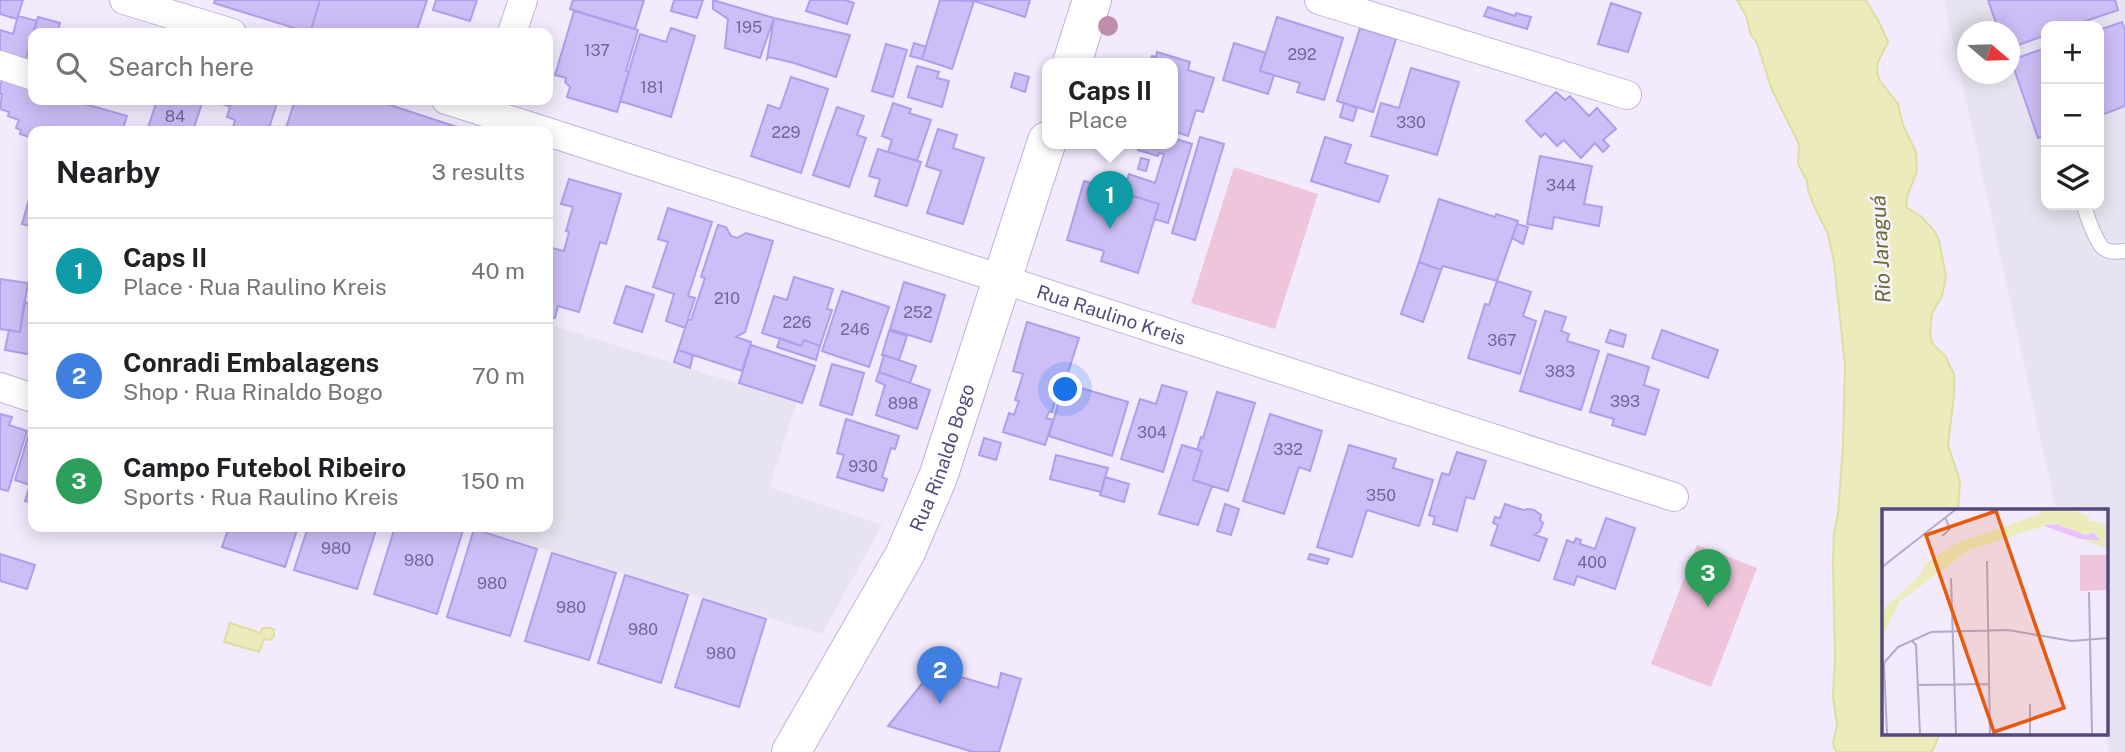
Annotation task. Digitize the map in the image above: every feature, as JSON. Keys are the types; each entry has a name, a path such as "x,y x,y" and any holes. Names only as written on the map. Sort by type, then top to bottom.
{"main road":[{"path":"1074,58 1093,0"},
{"name":"Rua Rinaldo Bogo","path":"791,752 905,554 939,477 1044,149"}],"street":[{"path":"124,0 216,28"},
{"path":"514,28 523,0"},
{"path":"1319,0 1627,95"},
{"path":"0,65 28,74"},
{"name":"Rua Raulino Kreis","path":"488,106 533,126"},
{"name":"Rua Raulino Kreis","path":"553,134 1674,496"},
{"path":"0,387 28,396"}],"lane":[{"path":"2085,210 2103,248 2114,253 2125,251"}],"shaded area":[{"path":"1944,0 2125,0 2125,752 2109,752 2105,734 2108,734 2108,509 2056,509 1962,84 2020,84 2020,21 1957,21 1957,59"},
{"path":"1234,167 1318,194 1275,329 1191,303"},
{"path":"553,326 797,402 769,487 882,525 822,634 486,532 553,532"},
{"path":"1697,545 1757,568 1711,687 1651,664"}],"water":[{"name":"Rio Jaraguá","path":"1737,0 1866,0 1888,42 1878,62 1877,72 1880,81 1898,104 1903,125 1916,152 1917,171 1906,207 1922,217 1939,240 1946,277 1942,296 1932,313 1930,333 1932,343 1946,357 1954,375 1948,445 1960,481 1958,509 1882,509 1882,734 1940,734 1932,752 1836,752 1833,743 1837,725 1833,697 1833,563 1843,446 1845,365 1834,262 1828,234 1798,164 1799,144 1772,90 1746,16"},
{"path":"230,623 260,633 263,628 271,628 274,630 274,636 270,640 264,639 259,652 224,642"}],"building":[{"path":"0,0 23,0 17,19 0,14"},
{"path":"215,0 320,0 312,28 294,28 214,3"},
{"path":"320,0 427,0 418,28 312,28"},
{"path":"436,0 477,0 470,21 433,10"},
{"path":"573,0 644,0 635,29 570,9"},
{"path":"674,0 703,0 697,18 671,11"},
{"path":"713,0 774,18 760,58 725,48 728,19 713,9"},
{"path":"810,0 845,0 854,3 847,24 806,11"},
{"path":"940,0 974,1 952,69 922,59"},
{"path":"971,0 1030,0 1025,17"},
{"path":"1988,0 2115,0 2118,10 2086,21 2041,21 2041,37 2020,44 2020,21 1995,21"},
{"path":"1611,3 1641,13 1628,52 1598,44"},
{"path":"1488,7 1515,16 1516,13 1531,17 1527,29 1484,16"},
{"path":"574,11 638,30 617,112 567,97 570,87 565,82 566,78 555,75"},
{"path":"18,16 37,21 35,28 28,28 25,62 0,54 0,30 13,34"},
{"path":"38,17 60,23 59,28 35,28"},
{"path":"1277,17 1343,38 1324,100 1297,92 1300,83 1260,71"},
{"path":"774,18 850,35 836,77 794,63 769,57 767,59"},
{"path":"2122,22 2125,30 2125,106 2104,114 2104,84 2104,28"},
{"path":"671,28 695,36 671,117 620,101 640,34 666,42"},
{"path":"1360,28 1396,39 1373,112 1337,101"},
{"path":"914,43 926,47 922,59 910,56"},
{"path":"1234,43 1266,53 1260,71 1274,75 1268,94 1223,80"},
{"path":"886,44 907,50 893,97 872,91"},
{"path":"2041,50 2041,137 2038,138 2019,84 2020,57"},
{"path":"1157,52 1177,58 1151,58 1156,57"},
{"path":"1178,58 1190,62 1188,70 1214,78 1203,112 1196,110 1188,136 1178,133"},
{"path":"917,66 939,72 937,78 949,81 942,107 908,97"},
{"path":"1411,68 1459,82 1437,155 1371,136 1381,103 1399,108"},
{"path":"1015,73 1029,77 1025,92 1011,87"},
{"path":"3,77 28,80 28,105 88,105 127,116 124,126 28,126 28,136 20,134 21,130 16,128 19,120 0,109 0,86"},
{"path":"791,77 828,89 801,173 751,156 768,105 780,109"},
{"path":"1556,92 1565,100 1570,96 1589,116 1597,108 1616,129 1603,140 1609,146 1603,152 1595,143 1581,158 1564,140 1557,146 1545,133 1541,137 1526,121"},
{"path":"893,103 911,109 909,113 931,120 917,161 888,152 892,140 882,136"},
{"path":"1344,103 1357,108 1353,121 1340,117"},
{"path":"155,105 201,105 195,126 149,126"},
{"path":"231,105 276,105 270,126 233,126 235,120 227,117"},
{"path":"293,105 390,105 454,126 287,126"},
{"path":"837,107 864,116 857,135 866,138 849,187 813,175"},
{"path":"938,129 957,135 953,148 984,158 963,224 927,213 941,171 926,166"},
{"path":"1200,137 1224,144 1195,240 1172,233"},
{"path":"1325,137 1351,145 1345,163 1388,176 1379,202 1311,181"},
{"path":"1178,140 1192,144 1168,223 1154,219 1159,204 1123,193 1129,174 1155,183 1164,154 1159,153 1158,156 1138,150 1178,149"},
{"path":"878,149 921,162 907,206 875,196 880,179 869,176"},
{"path":"1540,156 1592,166 1584,204 1602,207 1599,226 1554,217 1552,229 1527,224"},
{"path":"1141,158 1149,160 1146,171 1138,169"},
{"path":"569,179 621,194 606,244 600,242 579,312 558,306 555,318 553,248 564,251 573,207 561,204"},
{"path":"1084,181 1159,204 1138,273 1101,261 1104,251 1067,240"},
{"path":"1439,199 1495,217 1496,214 1518,221 1497,281 1443,266 1441,270 1419,262"},
{"path":"28,203 28,226 22,224"},
{"path":"668,208 712,222 688,296 695,298 685,328 666,321 674,294 653,287 668,242 658,239"},
{"path":"1517,224 1528,227 1523,244 1512,238"},
{"path":"718,225 726,227 731,236 737,238 746,233 773,241 745,332 736,337 751,342 742,371 678,350 705,278 701,277"},
{"path":"1419,262 1441,270 1423,322 1401,314"},
{"path":"794,277 833,289 827,309 832,310 820,346 804,340 801,346 762,333 774,296 787,300"},
{"path":"0,279 28,283 20,332 0,329"},
{"path":"1497,281 1531,292 1523,316 1536,321 1520,374 1468,358 1485,304 1489,305"},
{"path":"904,282 945,295 931,342 890,329"},
{"path":"626,286 654,295 642,332 614,323"},
{"path":"842,291 889,307 869,367 822,351"},
{"path":"24,302 28,303 28,354 5,350 9,330 20,332"},
{"path":"1545,311 1566,317 1561,331 1569,334 1567,341 1599,351 1581,410 1520,391"},
{"path":"1027,322 1079,338 1065,382 1061,381 1052,412 1049,412 1046,418 1053,420 1045,445 1003,432 1009,413 1014,415 1019,401 1015,400 1023,374 1013,371"},
{"path":"1610,330 1626,335 1623,347 1606,342"},
{"path":"1662,330 1718,350 1708,378 1652,358"},
{"path":"889,331 907,336 899,360 882,355"},
{"path":"780,338 801,346 804,340 820,346 816,360 777,347"},
{"path":"751,345 815,366 802,403 739,383"},
{"path":"678,350 693,355 690,368 674,362"},
{"path":"1608,354 1649,367 1644,385 1659,390 1645,435 1612,425 1614,419 1590,412"},
{"path":"884,355 916,366 910,383 879,372"},
{"path":"832,364 864,373 852,415 820,405"},
{"path":"879,372 930,390 917,429 876,415 885,385 876,381"},
{"path":"1064,383 1128,402 1112,456 1049,436"},
{"path":"1162,385 1187,392 1163,472 1121,459 1140,399 1156,404"},
{"path":"1217,392 1255,403 1228,491 1193,480 1202,451 1197,450"},
{"path":"0,414 12,417 9,425 27,431 8,491 0,489"},
{"path":"1270,414 1322,431 1310,471 1299,467 1284,514 1243,501"},
{"path":"846,419 899,436 895,449 891,448 882,477 887,479 883,491 837,477 844,455 837,453"},
{"path":"28,437 28,484 15,480"},
{"path":"984,438 1001,443 996,460 979,455"},
{"path":"1182,445 1202,451 1193,480 1212,486 1198,525 1159,514"},
{"path":"1349,445 1396,459 1393,468 1433,480 1419,526 1367,510 1352,557 1317,547"},
{"path":"1457,452 1486,461 1474,499 1466,497 1457,531 1433,524 1435,517 1429,515 1442,473 1449,475"},
{"path":"1056,455 1108,468 1101,492 1050,479"},
{"path":"1105,477 1129,484 1124,502 1100,495"},
{"path":"1225,504 1239,509 1231,535 1217,531"},
{"path":"1505,504 1523,510 1534,510 1541,515 1540,520 1543,523 1535,535 1547,539 1539,561 1491,545 1498,525 1493,523 1495,517 1500,518"},
{"path":"1606,518 1635,528 1615,589 1577,576 1574,585 1554,579 1567,540 1574,543 1576,538 1581,540 1580,544 1595,549"},
{"path":"227,532 296,532 285,567 222,547"},
{"path":"306,532 375,532 357,589 294,570"},
{"path":"393,532 462,532 437,614 374,594"},
{"path":"473,532 483,532 537,549 510,636 447,617"},
{"path":"552,553 616,573 589,660 525,641"},
{"path":"0,554 35,565 27,589 0,581"},
{"path":"1310,554 1329,559 1327,564 1308,559"},
{"path":"625,575 688,595 661,683 598,663"},
{"path":"703,599 766,619 739,707 675,687"},
{"path":"934,669 998,688 1001,673 1021,679 999,752 973,752 888,726"}],"place":[{"name":"Caps II","path":"1110,229"},
{"name":"Campo Futebol Ribeiro","path":"1708,607"},
{"name":"Conradi Embalagens","path":"940,704"}]}
